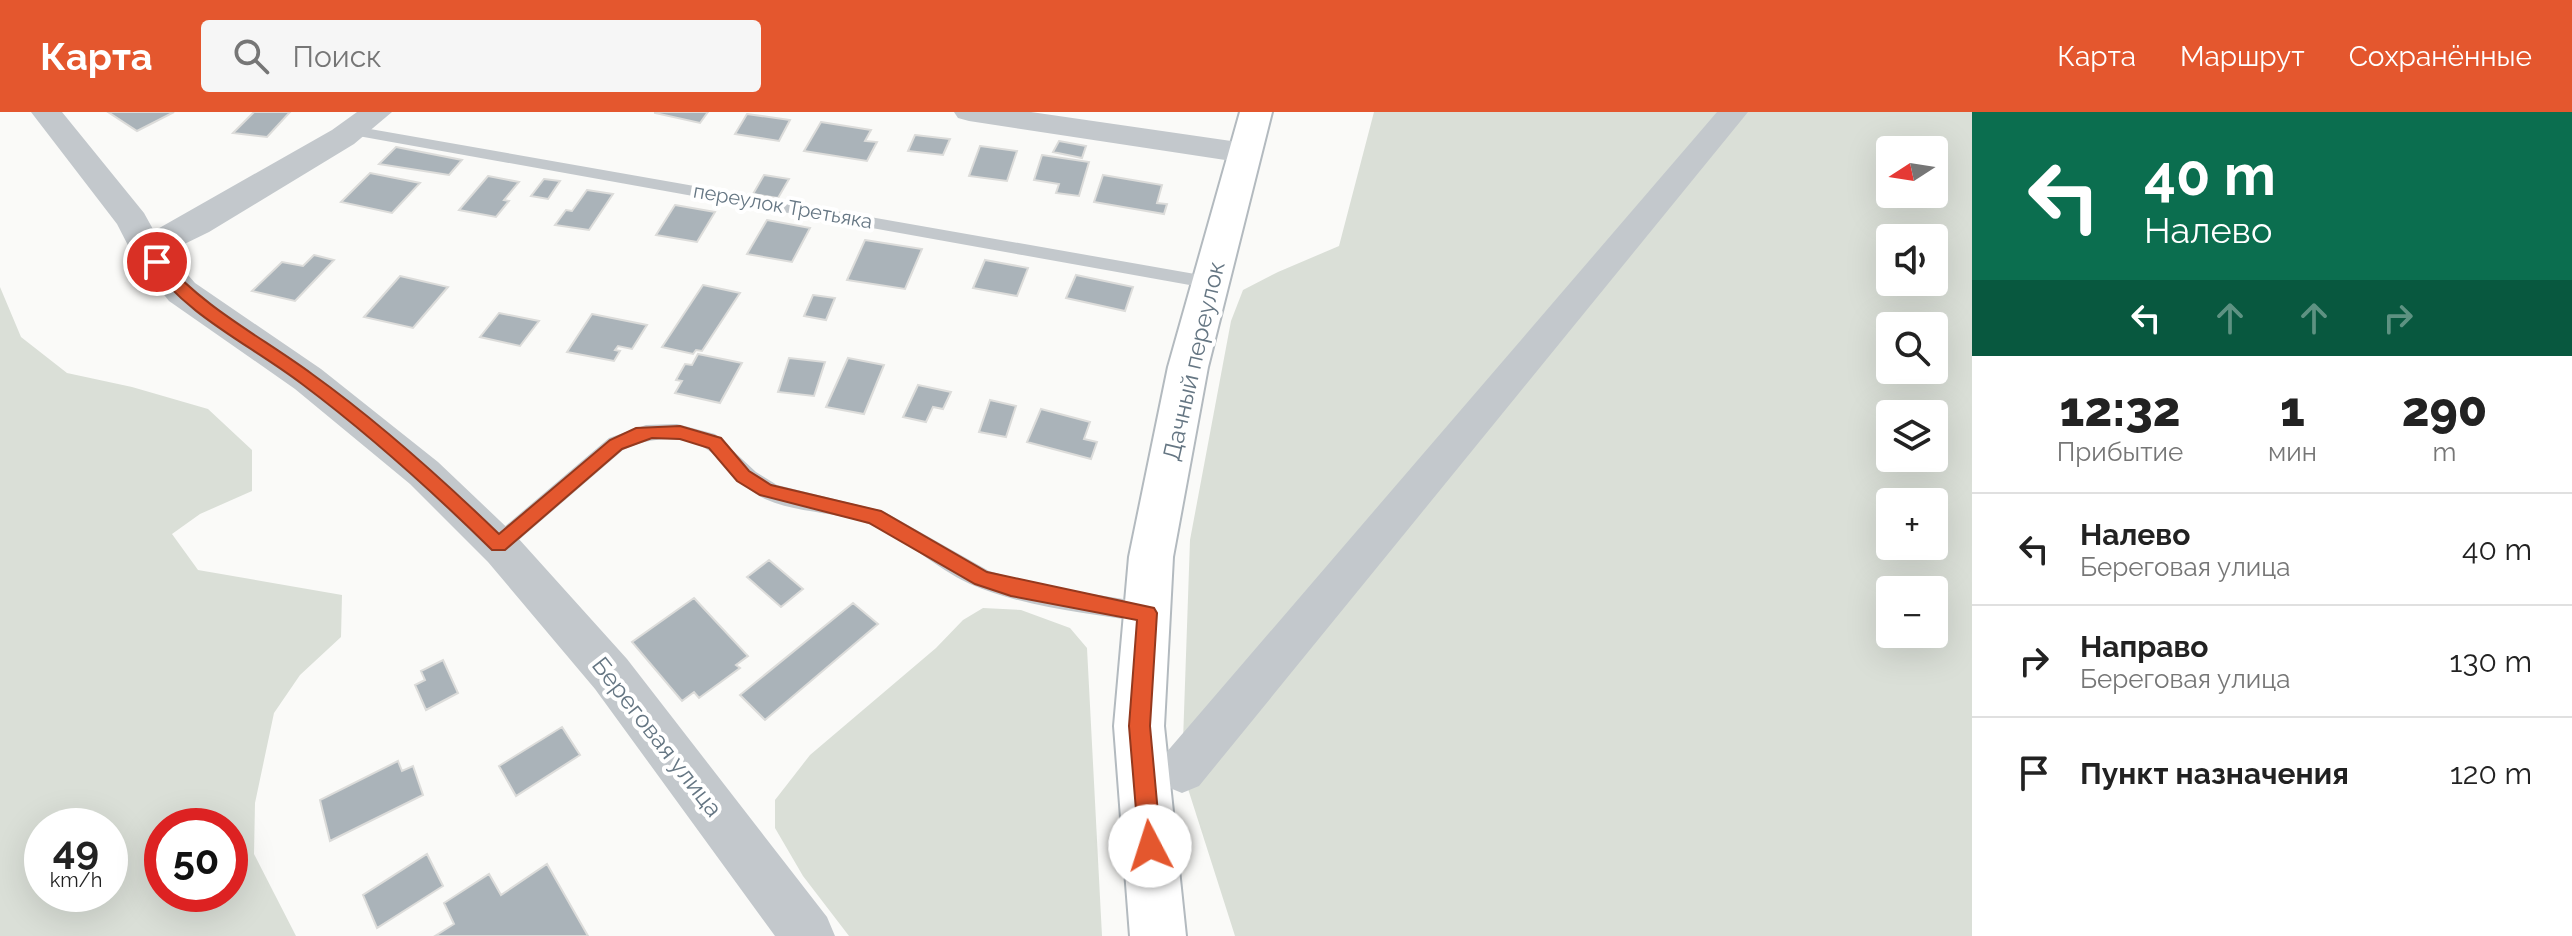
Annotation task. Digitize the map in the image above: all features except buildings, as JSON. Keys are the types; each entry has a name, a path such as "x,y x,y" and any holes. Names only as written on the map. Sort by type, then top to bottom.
{"main road":[{"name":"Дачный переулок","path":"1158,936 1139,726 1151,557 1188,367 1256,112"}],"street":[{"name":"Береговая улица","path":"46,112 132,221 146,249 182,292 331,398 424,473 498,545 611,674 808,936"},
{"path":"969,112 1245,153"},
{"path":"1182,770 1733,112"},
{"name":"переулок Третьяка","path":"146,249 197,224 365,121"}],"lane":[{"name":"переулок Третьяка","path":"365,121 1212,283"},
{"path":"498,545 616,444 636,434 652,431 680,433 715,443 743,476 766,490 874,517 982,579 1036,593 1148,613"}],"shaded area":[{"path":"1374,112 1972,112 1972,936 1235,936 1182,770 1190,540 1231,321 1243,290 1339,246"},
{"path":"0,287 21,337 67,373 132,387 208,409 252,450 252,491 200,514 172,534 198,570 342,595 341,637 300,675 274,713 255,803 254,854 296,936 0,936"},
{"path":"983,608 1021,610 1070,628 1087,648 1102,936 849,936 803,876 775,828 775,800 810,755 936,648 963,620"}],"route":[{"path":"157,262 182,292 308,379 424,473 498,545 616,444 636,434 666,431 715,443 743,476 779,496 874,517 892,524 945,560 982,579 1011,588 1148,613 1139,726 1150,846"}]}
